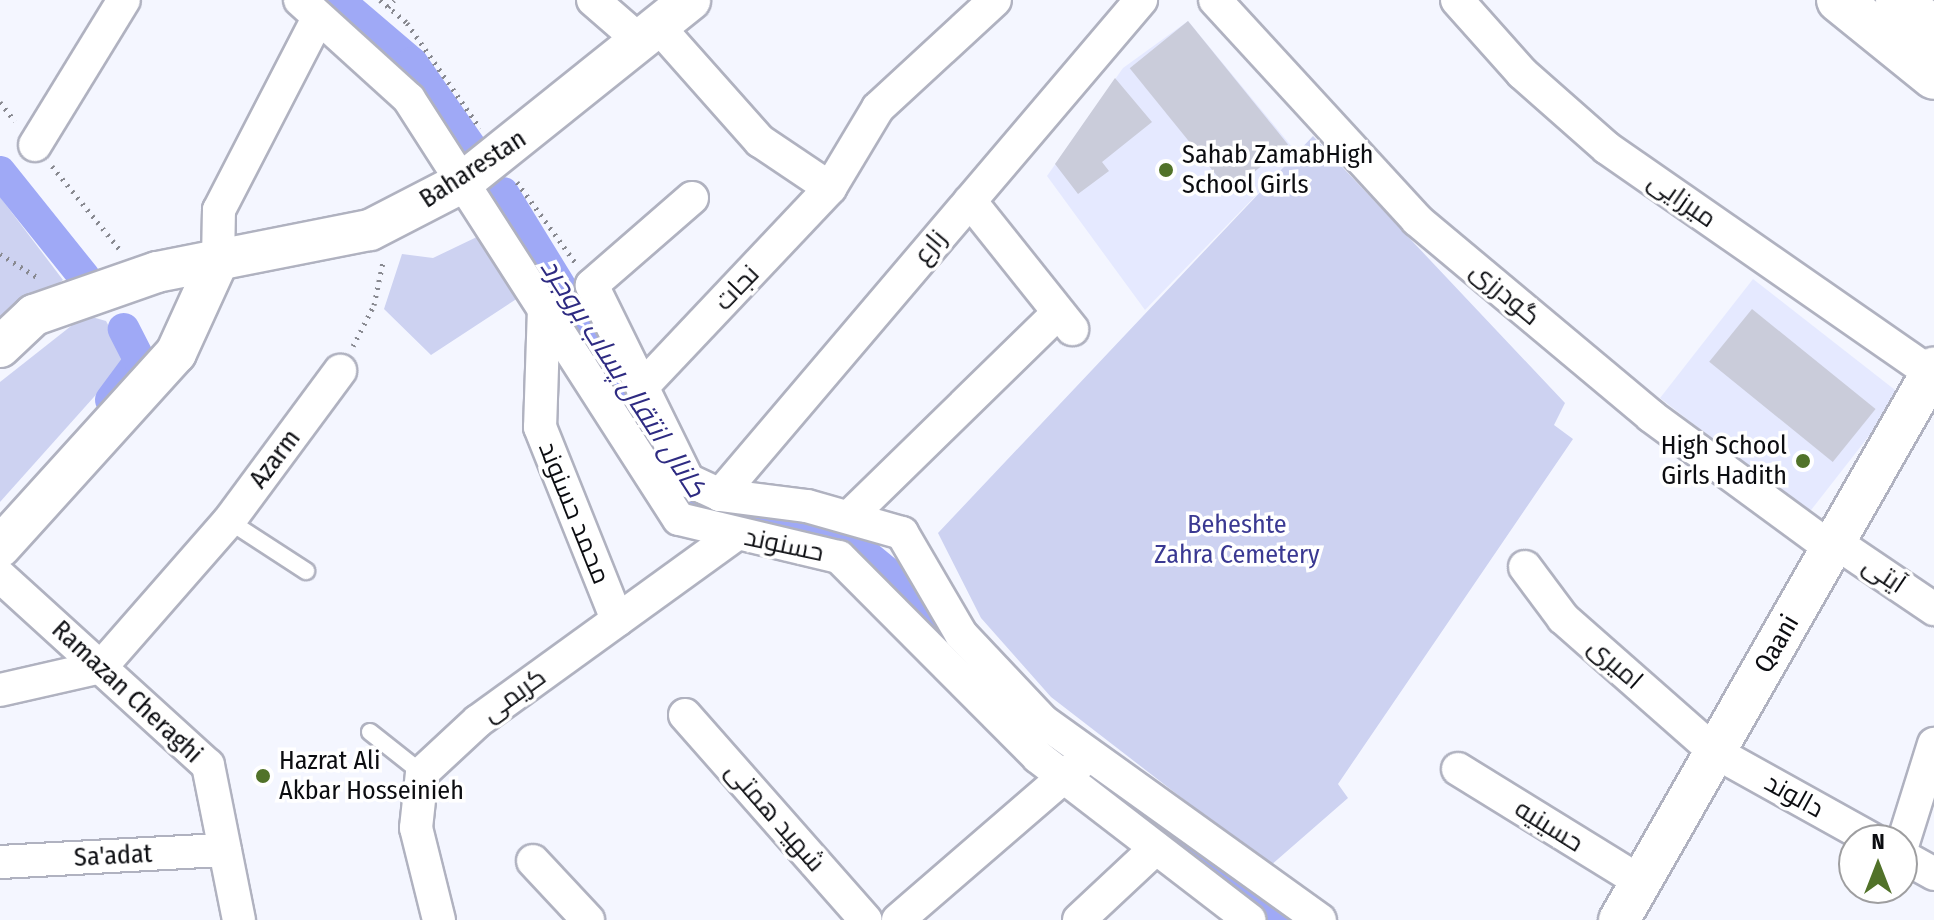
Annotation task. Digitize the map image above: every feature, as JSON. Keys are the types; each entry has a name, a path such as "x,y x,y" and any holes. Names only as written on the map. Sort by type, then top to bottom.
{"main road":[{"path":"1839,0 1934,77"},
{"path":"1898,0 1934,30"}],"street":[{"path":"35,145 124,0"},
{"path":"593,0 648,32 760,141 830,188"},
{"name":"Baharestan","path":"0,347 34,315 142,277 370,230 392,219 463,182 690,0"},
{"name":"نجات","path":"642,387 830,188 878,108 995,0"},
{"name":"زارع","path":"720,495 1141,0"},
{"name":"گودرزی","path":"1215,0 1417,220 1651,416 1833,545"},
{"name":"میرزایی","path":"1457,0 1522,73 1607,148 1932,370"},
{"path":"0,547 176,353 218,261 219,210 309,9"},
{"name":"حسنوند","path":"309,9 409,99 679,519 735,535 839,557 1064,777 1239,917"},
{"name":"حسنوند","path":"692,198 592,285 688,480 720,495 850,516 902,533 961,634 1000,679 1091,753 1320,920"},
{"path":"850,516 1065,321 970,201"},
{"name":"محمد حسنوند","path":"544,308 540,427 617,620"},
{"name":"Qaani","path":"1619,920 1932,370"},
{"name":"Azarm","path":"101,667 229,521 340,371"},
{"name":"کریمی","path":"422,773 478,721 735,535"},
{"name":"آیتی","path":"1833,545 1934,609"},
{"name":"امیری","path":"1525,567 1563,618 1715,752"},
{"name":"Ramazan Cheraghi","path":"0,576 208,765 239,920"},
{"path":"0,690 101,667"},
{"name":"شهید همتی","path":"685,715 866,920"},
{"path":"1909,824 1934,744"},
{"name":"دالوند","path":"1715,752 1844,824"},
{"path":"898,920 1091,753"},
{"name":"حسینیه","path":"1458,769 1641,882"},
{"path":"422,773 416,828 439,920"},
{"path":"1079,920 1156,848"},
{"name":"Sa'adat","path":"0,862 225,850"},
{"path":"533,861 588,920"}],"lane":[{"path":"229,521 306,571"},
{"path":"370,732 422,773"}],"path":[{"path":"388,7 394,0"},
{"path":"0,102 142,277"},
{"path":"340,371 374,305 392,219"}],"shaded area":[{"name":"Sahab ZamabHigh School Girls","path":"1188,21 1297,153 1145,310 1047,176 1123,68"},
{"name":"High School Girls Hadith","path":"1753,279 1901,395 1808,514 1660,398"}],"green space":[{"name":"Beheshte Zahra Cemetery","path":"1313,136 1565,403 1554,425 1573,439 1338,784 1348,798 1270,866 1051,697 981,618 938,533"},
{"path":"0,197 63,280 0,327"},
{"path":"481,235 521,296 431,355 384,309 402,254 433,258"},
{"path":"85,315 106,321 127,360 0,502 0,382"}],"building":[{"path":"1188,21 1288,145 1230,192 1130,68"},
{"path":"1115,78 1152,122 1102,162 1109,171 1078,194 1055,164"},
{"path":"1752,309 1876,409 1833,462 1709,362"}],"waterway":[{"name":"کانال انتقال پساب بروجرد","path":"338,0 412,63 472,149"},
{"name":"کانال انتقال پساب بروجرد","path":"0,172 84,277"},
{"name":"کانال انتقال پساب بروجرد","path":"503,193 654,439"},
{"path":"111,400 140,361 124,329"},
{"name":"کانال انتقال پساب بروجرد","path":"691,494 715,509 845,538 919,599 959,649"},
{"name":"کانال انتقال پساب بروجرد","path":"1091,776 1277,920"}],"place":[{"name":"Sahab ZamabHigh School Girls","path":"1166,170"},
{"name":"High School Girls Hadith","path":"1803,461"},
{"name":"Hazrat Ali Akbar Hosseinieh","path":"263,776"}]}
